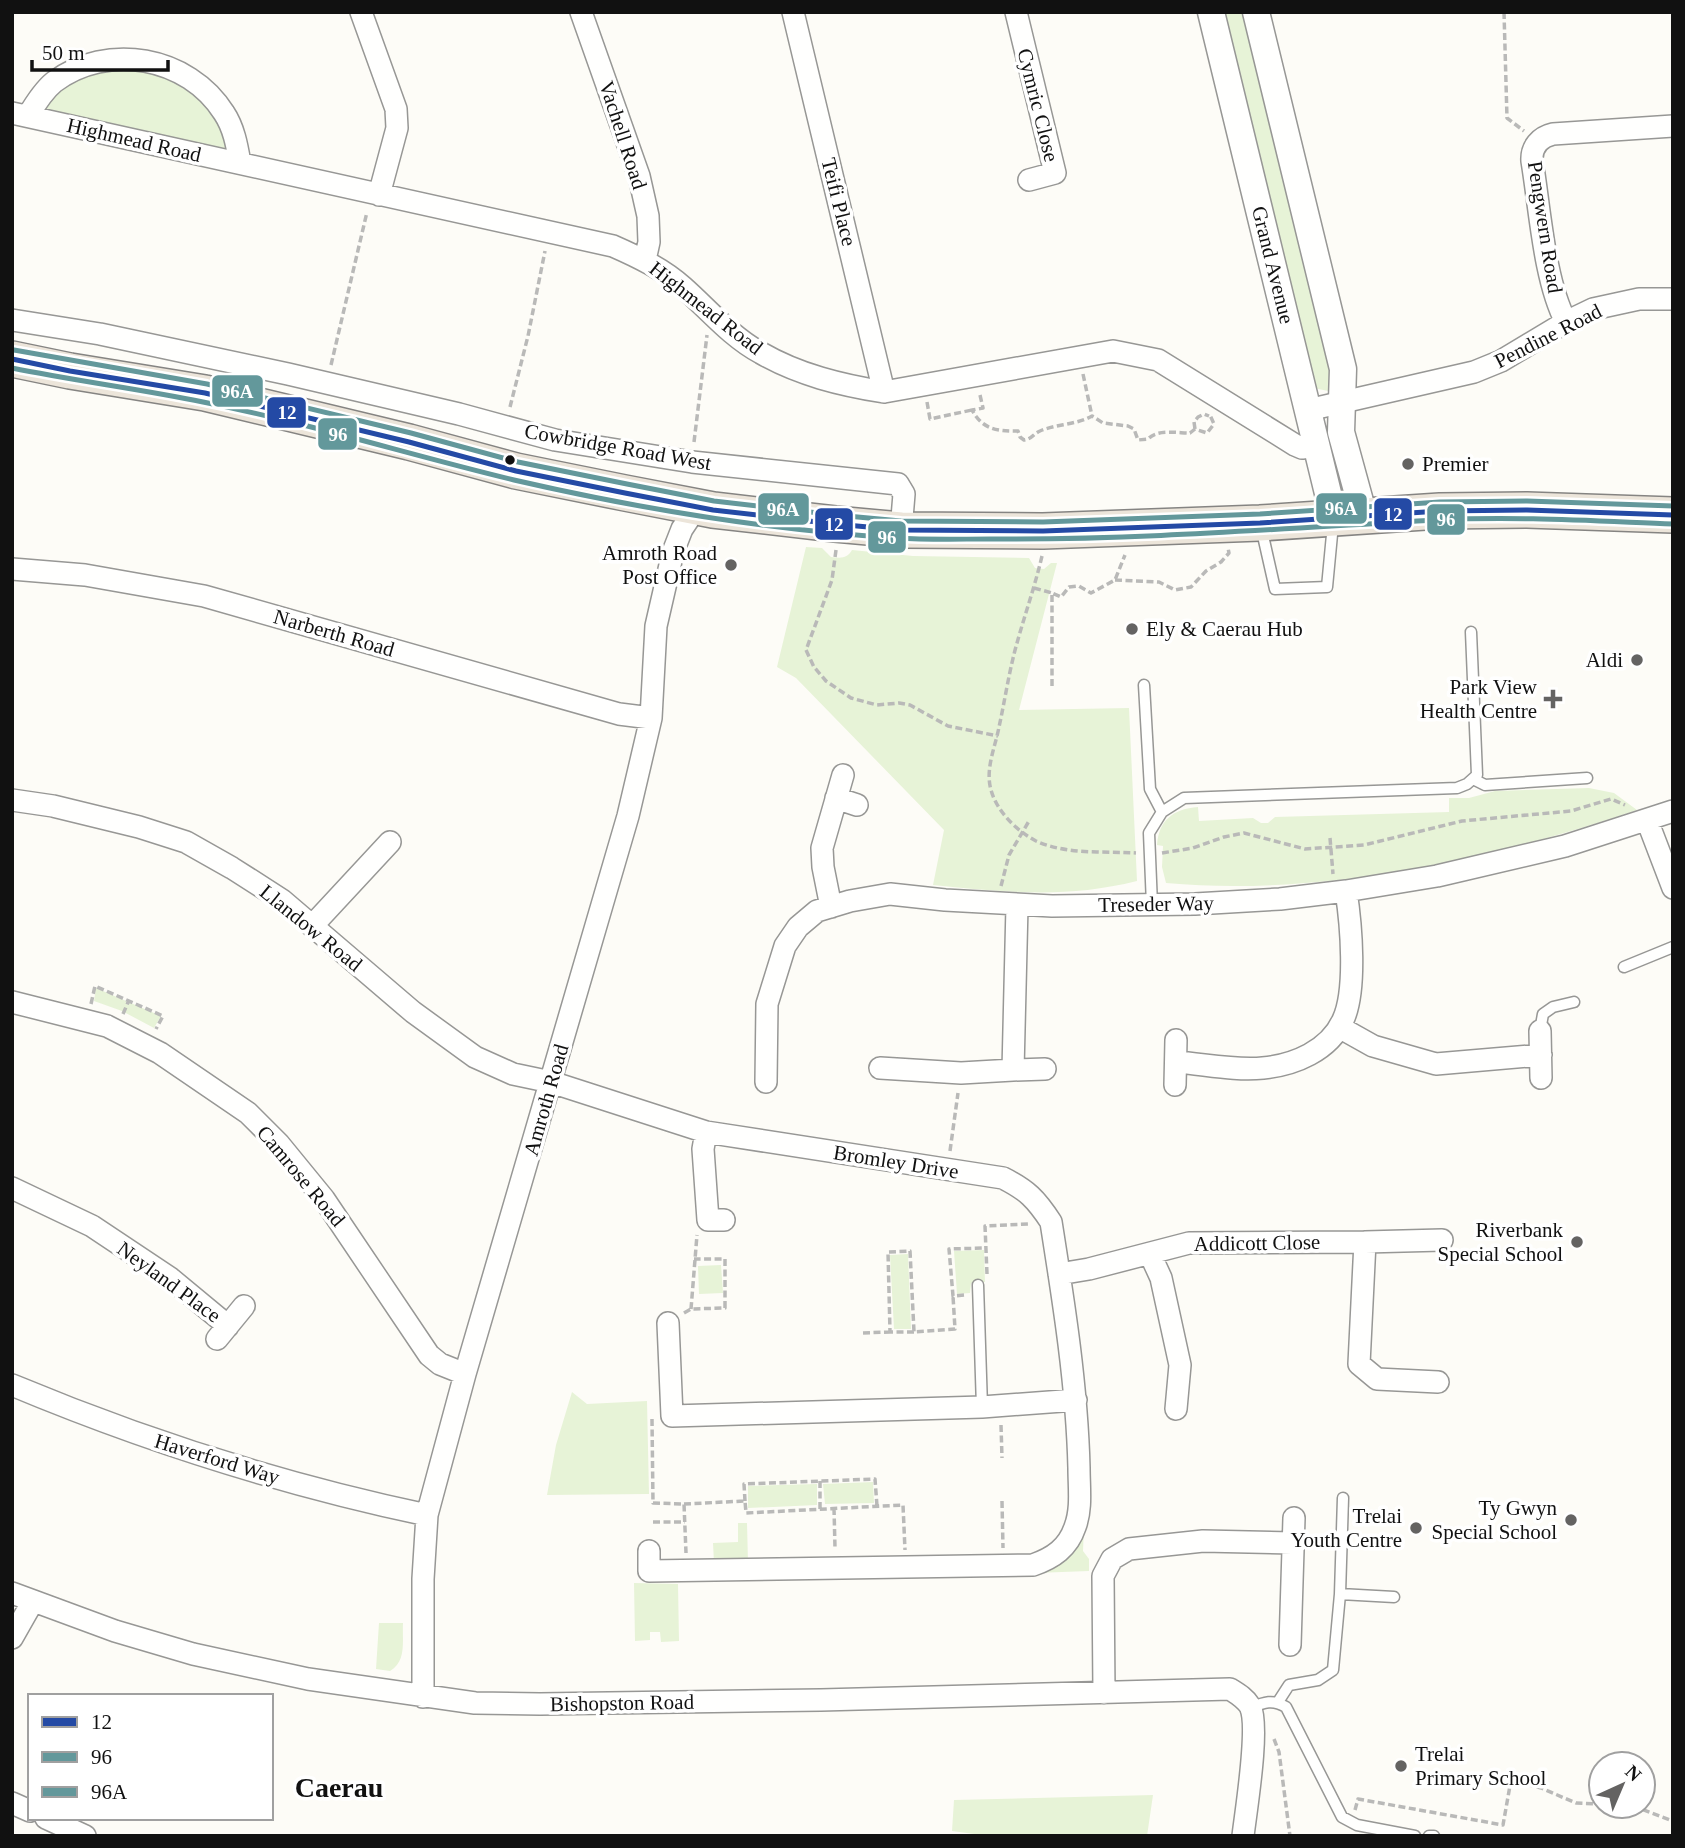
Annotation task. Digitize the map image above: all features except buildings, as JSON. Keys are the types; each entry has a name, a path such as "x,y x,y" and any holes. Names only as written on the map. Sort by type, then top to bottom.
{"highway":[{"name":"Cowbridge Road West","path":"12,359 205,393 410,442 516,471 690,506 901,530 1043,531 1261,523 1440,511 1527,510 1673,515"}],"street":[{"path":"361,12 396,109 397,128 375,194"},
{"name":"Vachell Road","path":"581,12 639,176 648,216 649,242 645,260"},
{"name":"Teifi Place","path":"793,12 884,392"},
{"name":"Cymric Close","path":"1016,12 1055,173 1030,180"},
{"name":"Grand Avenue","path":"1212,12 1316,446 1349,517"},
{"name":"Grand Avenue","path":"1256,12 1343,369 1340,432 1349,517"},
{"name":"Highmead Road","path":"20,114 38,100 53,83 79,68 106,60 142,59 174,69 201,87 224,112 236,139 240,163"},
{"name":"Highmead Road","path":"20,114 613,246 645,260 681,285 719,321 760,353 813,377 884,392 1113,351 1158,360 1215,408 1294,445 1302,448 1316,446"},
{"name":"Pengwern Road","path":"1566,322 1557,304 1552,283 1531,156 1538,142 1553,134 1673,126"},
{"name":"Pendine Road","path":"1308,410 1474,372 1513,355 1566,322 1593,309 1639,299 1673,299"},
{"name":"Cowbridge Road West","path":"12,320 100,334 327,384 555,440 692,462 898,484 904,494 901,530"},
{"path":"205,393 213,359"},
{"name":"Amroth Road","path":"423,1696 423,1579 427,1515 465,1374 628,816 652,718 656,626 673,552 688,520 690,506"},
{"name":"Narberth Road","path":"12,569 85,575 204,596 620,714 652,718"},
{"path":"831,907 822,848 843,775"},
{"path":"836,798 857,805"},
{"name":"Llandow Road","path":"12,800 53,806 186,842 282,900 413,1012 475,1057 513,1074 551,1082"},
{"name":"Treseder Way","path":"766,1082 767,1004 785,946 798,927 817,911 890,894 1008,905 1243,902 1340,885 1437,876 1521,857 1673,811"},
{"path":"1642,822 1673,887"},
{"path":"312,926 390,842"},
{"path":"1177,1062 1260,1068 1290,1064 1318,1050 1339,1027 1346,1010 1351,933 1340,885"},
{"path":"1008,905 1013,1070"},
{"name":"Camrose Road","path":"12,1002 107,1026 160,1053 248,1113 279,1143 324,1199 429,1355 440,1364 465,1374"},
{"path":"1339,1027 1373,1046 1436,1064 1541,1055"},
{"path":"1540,1031 1541,1078"},
{"path":"1175,1085 1176,1040"},
{"path":"880,1068 961,1073 1045,1069"},
{"name":"Bromley Drive","path":"551,1082 706,1132 1003,1178 1020,1186 1036,1199 1051,1222 1076,1400 1079,1512 1067,1544 1052,1558 1033,1565 649,1571 649,1551"},
{"path":"706,1132 703,1149 716,1220"},
{"name":"Neyland Place","path":"12,1188 92,1226 115,1229 170,1278 223,1332 244,1306"},
{"name":"Addicott Close","path":"1059,1274 1189,1243 1441,1240"},
{"path":"1365,1242 1359,1364 1377,1379 1438,1382"},
{"path":"1150,1254 1161,1278 1180,1365 1176,1409"},
{"path":"668,1323 672,1416 991,1407 1076,1400"},
{"name":"Haverford Way","path":"12,1385 82,1414 191,1453 366,1502 427,1515"},
{"path":"1290,1645 1294,1518"},
{"path":"1104,1693 1103,1576 1112,1559 1129,1549 1191,1542 1292,1543"},
{"name":"Bishopston Road","path":"12,1593 115,1631 193,1654 308,1679 475,1703 540,1704 1230,1689 1247,1702"},
{"path":"12,1638 33,1601"},
{"path":"1243,1836 1253,1727 1247,1702"},
{"path":"12,1803 28,1810"},
{"path":"50,1820 85,1836"}],"lane":[{"path":"1261,523 1275,589 1327,587 1349,517"},
{"path":"1152,905 1149,833 1161,812 1184,798 1457,788 1473,779 1477,775 1471,632"},
{"path":"1144,685 1150,789 1161,812"},
{"path":"1473,779 1485,785 1587,778"},
{"path":"1624,967 1673,947"},
{"path":"1540,1031 1543,1014 1553,1007 1574,1002"},
{"path":"978,1290 991,1407"},
{"path":"1278,1702 1289,1685 1318,1680 1333,1670 1340,1594 1343,1498"},
{"path":"1340,1594 1394,1597"},
{"path":"1247,1702 1278,1702 1286,1707 1342,1816 1351,1822 1415,1836"}],"path":[{"path":"1504,12 1507,118 1538,142"},
{"path":"327,384 375,194"},
{"path":"505,426 528,336 549,231"},
{"path":"692,462 706,336 719,321"},
{"path":"1080,357 1092,416 1103,423 1135,429 1138,440 1148,439 1157,433 1191,433 1195,429"},
{"path":"925,386 930,419 983,408 976,376"},
{"path":"1195,429 1202,433 1212,429 1215,408"},
{"path":"1195,429 1194,422 1198,416 1215,408"},
{"path":"972,410 979,422 1000,431 1018,431 1024,440 1040,431 1083,421 1092,416"},
{"path":"836,545 832,580 806,650 814,667 838,691 864,702 910,705 948,726 981,735 998,736"},
{"path":"1034,588 1061,597 1069,587 1079,586 1091,593 1115,580 1159,582 1175,590 1191,587 1206,570 1222,562 1229,553 1228,547"},
{"path":"1115,580 1126,551"},
{"path":"1042,554 1012,661 989,769 991,790 1003,812 1021,832 1038,841 1068,850 1141,853"},
{"path":"1052,593 1052,686"},
{"path":"1156,853 1181,851 1244,833 1305,849 1390,840 1462,821 1571,811 1611,799 1625,806 1642,822"},
{"path":"1008,905 1005,867 1029,821"},
{"path":"1330,838 1340,885"},
{"path":"86,1021 95,986 105,989 163,1016 146,1046"},
{"path":"947,1170 961,1073"},
{"path":"694,1259 725,1259 725,1308 691,1309 694,1259 696,1236 716,1220"},
{"path":"953,1296 978,1290 987,1284 985,1227 1051,1222"},
{"path":"863,1333 955,1329 949,1249 986,1248"},
{"path":"890,1332 888,1252 910,1251 914,1332"},
{"path":"991,1407 1002,1458"},
{"path":"877,1506 875,1479 744,1484 746,1513 903,1505 906,1566"},
{"path":"820,1481 820,1509"},
{"path":"684,1504 744,1501"},
{"path":"1002,1501 1003,1565"},
{"path":"834,1508 835,1567"},
{"path":"653,1522 684,1522"},
{"path":"1272,1734 1279,1752 1290,1836"},
{"path":"1351,1822 1358,1800 1503,1825 1511,1780 1541,1787 1576,1803 1587,1803"}],"green space":[{"path":"1219,12 1248,12 1336,374 1332,388 1328,391 1314,388"},
{"path":"104,67 165,72 211,106 229,144 222,150 46,110 43,104 56,90"},
{"path":"806,547 822,548 831,557 838,558 846,556 852,550 913,556 1029,558 1035,568 1044,569 1051,563 1057,563 1019,710 1129,708 1137,881 1111,887 1060,892 1010,892 933,885 944,830 796,678 777,667"},
{"path":"1589,788 1614,793 1637,810 1464,859 1344,879 1284,885 1166,883 1162,867 1163,846 1157,845 1161,829 1169,817 1189,808 1198,807 1199,821 1253,818 1261,823 1268,823 1275,817 1449,812 1449,798 1469,798 1495,791"},
{"path":"96,988 161,1016 154,1028 122,1011 94,1001"},
{"path":"984,1250 985,1282 971,1283 970,1293 957,1294 954,1251"},
{"path":"908,1254 911,1329 894,1329 890,1255"},
{"path":"721,1265 723,1293 699,1294 698,1266"},
{"path":"572,1392 587,1404 647,1401 649,1494 547,1495 556,1445"},
{"path":"873,1482 874,1503 825,1504 823,1484"},
{"path":"817,1484 817,1505 748,1508 748,1486"},
{"path":"738,1523 747,1523 748,1562 714,1563 713,1543 738,1542"},
{"path":"1084,1526 1083,1551 1089,1559 1089,1571 1035,1573"},
{"path":"634,1583 678,1584 679,1641 661,1642 660,1632 650,1632 650,1640 635,1641"},
{"path":"379,1623 403,1623 401,1656 390,1671 376,1669"},
{"path":"1153,1795 1147,1836 989,1836 952,1831 954,1800"}],"transit line":[{"name":"96A","path":"14,350 207,384 518,462 627,484 714,501 836,515 901,521 1043,522 1260,514 1440,502 1527,501 1673,506"},
{"name":"12","path":"12,359 205,393 516,471 625,493 713,510 835,524 901,530 1043,531 1260,523 1440,511 1527,510 1673,515"},
{"name":"96","path":"12,368 242,410 514,480 609,500 801,530 897,538 1046,539 1213,533 1437,520 1555,519 1673,524"}],"place":[{"name":"Premier","path":"1408,464"},
{"name":"Amroth Road Post Office","path":"731,565"},
{"name":"Ely & Caerau Hub","path":"1132,629"},
{"name":"Aldi","path":"1637,660"},
{"name":"Park View Health Centre","path":"1553,699"},
{"name":"Riverbank Special School","path":"1577,1242"},
{"name":"Ty Gwyn Special School","path":"1571,1520"},
{"name":"Trelai Youth Centre","path":"1416,1528"},
{"name":"Trelai Primary School","path":"1401,1766"}],"district":[{"name":"Caerau","path":"339,1787"}]}
